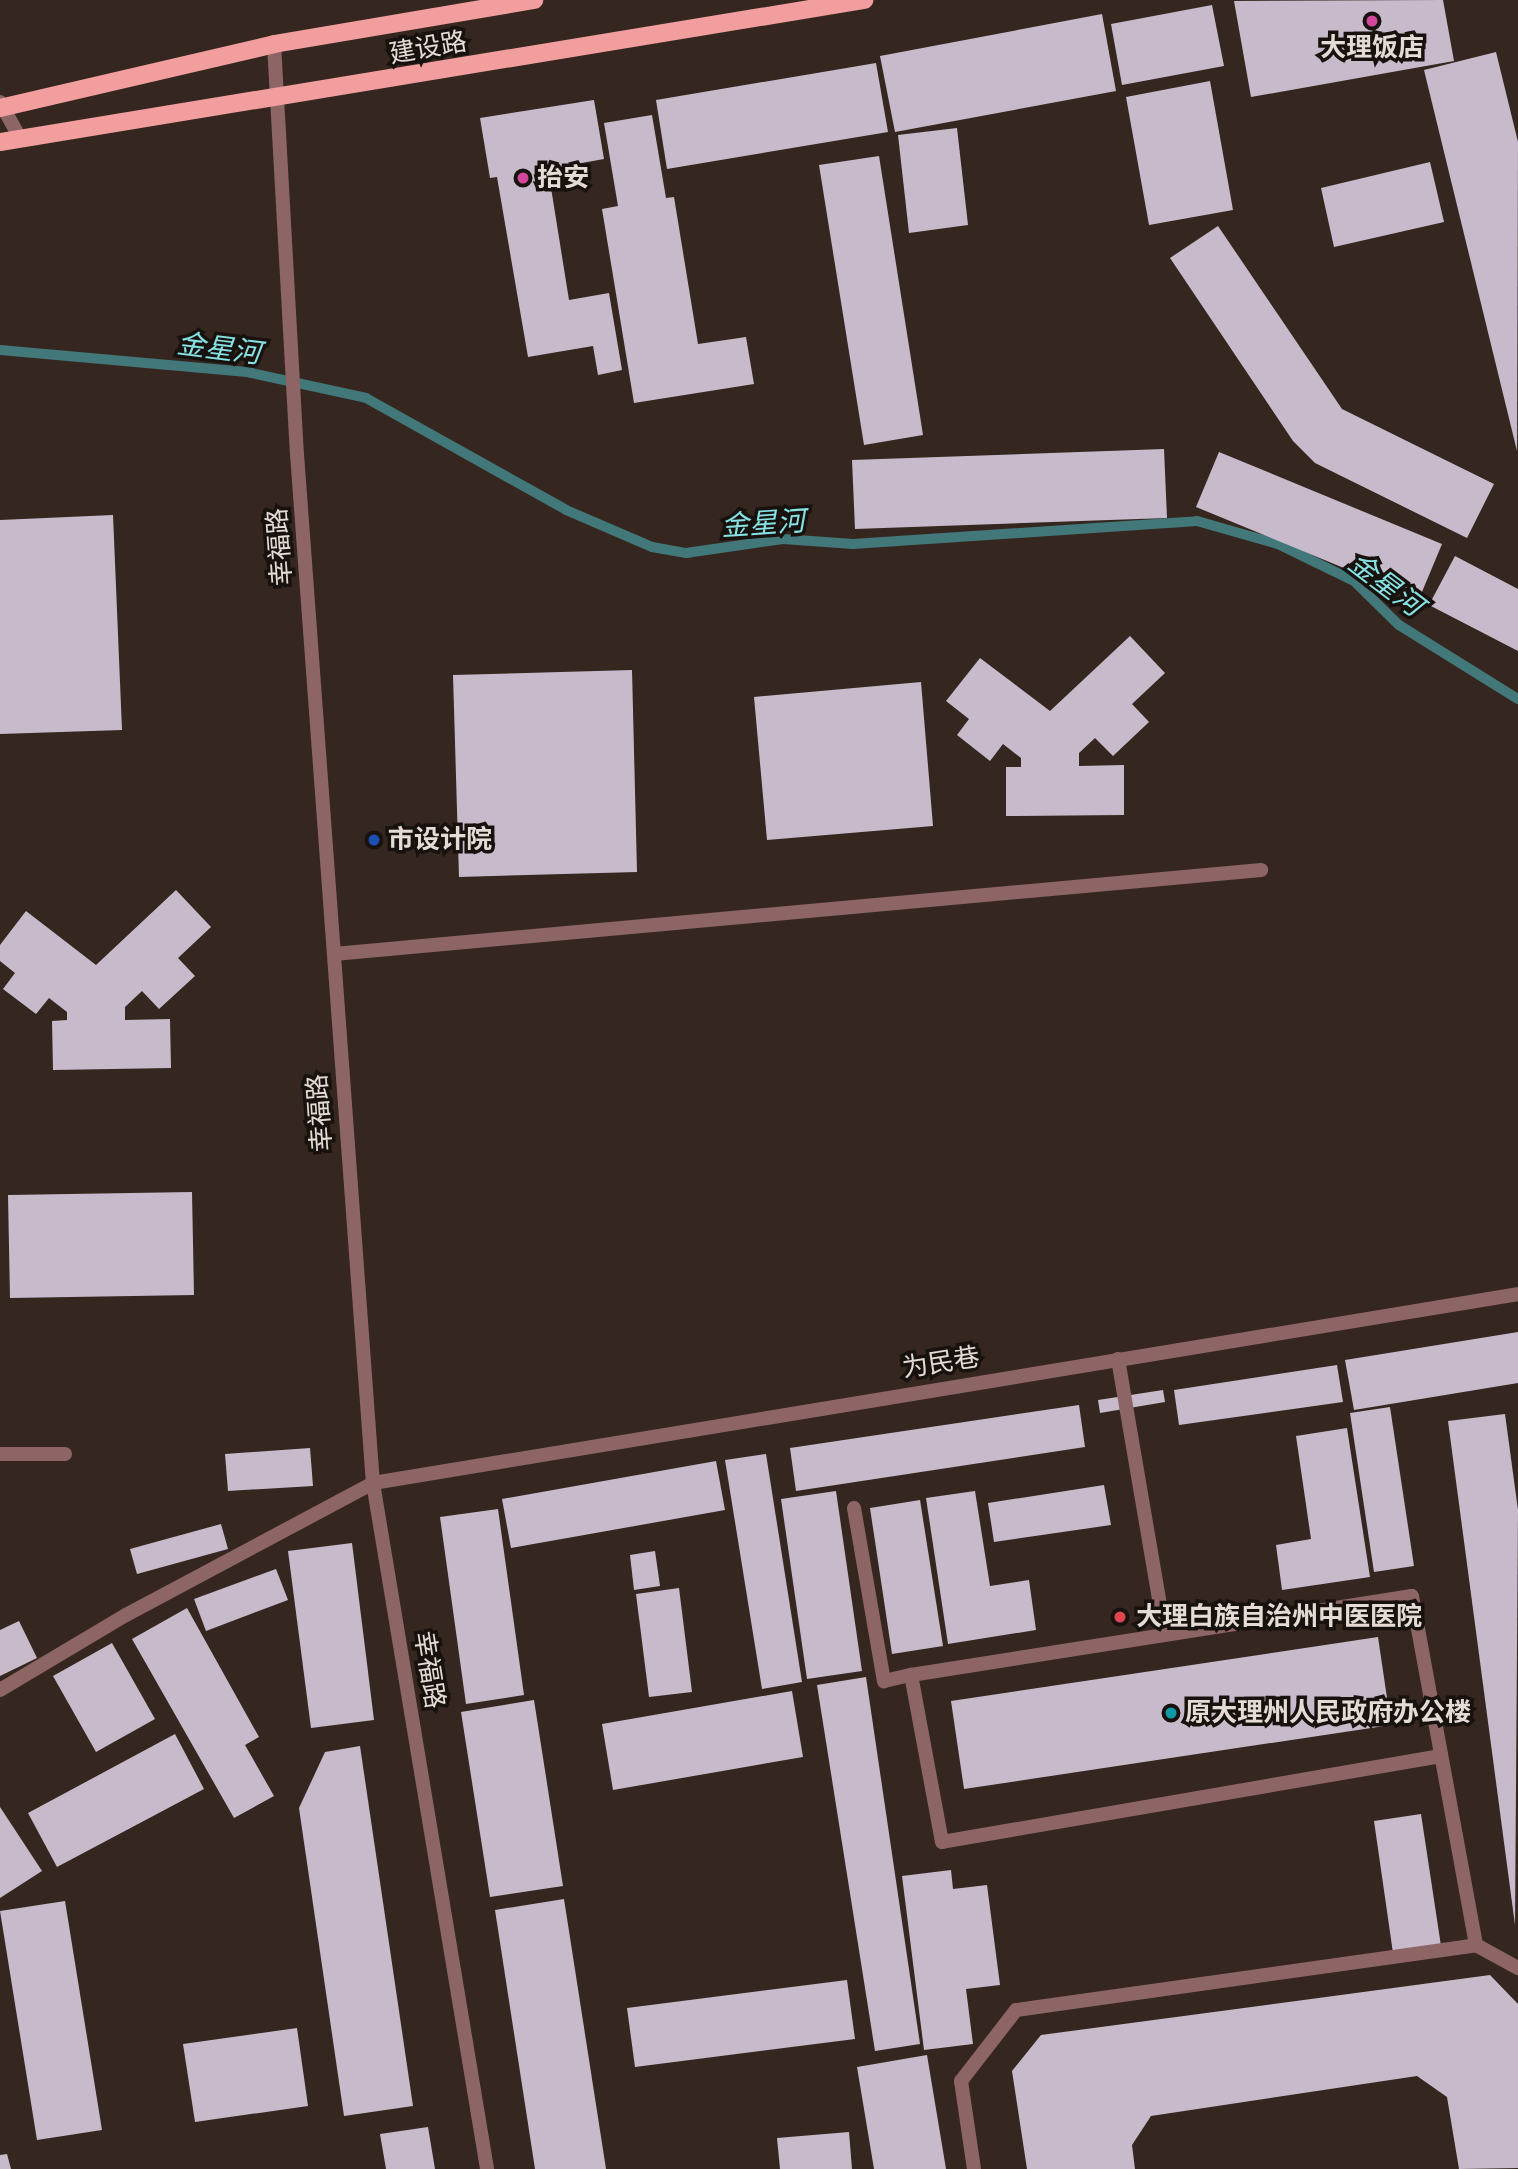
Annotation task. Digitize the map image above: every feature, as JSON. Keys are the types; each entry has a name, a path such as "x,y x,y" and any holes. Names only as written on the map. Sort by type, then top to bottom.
{"main road":[{"name":"建设路","path":"1,106 274,44 534,0"},
{"name":"建设路","path":"0,142 279,99 864,0"}],"street":[{"name":"幸福路","path":"274,44 297,454 373,1483 487,2169"},
{"path":"1,106 20,138"},
{"path":"334,954 1261,870"},
{"name":"为民巷","path":"0,1690 126,1615 373,1483 1518,1294"},
{"path":"1118,1359 1165,1633"},
{"path":"0,1454 65,1454"},
{"path":"854,1508 884,1681 1165,1633 1412,1596 1476,1945"},
{"path":"911,1675 942,1842 1440,1756"},
{"path":"974,2169 961,2081 1016,2010 1476,1945 1518,1968"}],"building":[{"path":"1443,0 1454,61 1251,97 1234,1"},
{"path":"1212,5 1224,66 1122,85 1111,24"},
{"path":"1102,14 1116,91 895,132 880,56"},
{"path":"1496,52 1518,142 1517,451 1424,70"},
{"path":"876,63 888,132 667,169 656,100"},
{"path":"1210,81 1233,210 1149,225 1126,97"},
{"path":"594,100 604,159 548,169 569,300 609,293 622,370 598,375 593,346 528,357 497,177 490,178 480,118"},
{"path":"652,115 666,198 674,197 698,344 746,337 754,384 634,403 602,209 618,206 604,123"},
{"path":"957,128 968,225 909,233 898,135"},
{"path":"879,156 923,435 864,445 819,165"},
{"path":"1430,162 1444,222 1334,247 1321,188"},
{"path":"1218,226 1342,409 1494,484 1467,538 1315,463 1293,441 1170,258"},
{"path":"1164,449 1167,518 855,529 852,460"},
{"path":"1219,452 1442,544 1419,599 1196,507"},
{"path":"113,515 122,730 0,734 0,520"},
{"path":"1455,556 1518,589 1518,651 1429,605"},
{"path":"1130,636 1165,673 1132,704 1149,722 1113,756 1095,738 1079,753 1079,766 1124,765 1124,815 1006,816 1006,767 1021,767 1021,758 1003,744 990,761 957,735 969,719 946,701 980,658 1050,711"},
{"path":"632,670 637,872 459,877 453,675"},
{"path":"921,682 933,826 767,840 754,697"},
{"path":"176,890 211,927 178,958 195,976 159,1009 142,991 125,1007 125,1020 170,1019 171,1068 53,1070 52,1021 67,1020 67,1012 49,998 36,1014 3,989 15,973 0,961 0,945 26,911 96,965"},
{"path":"192,1192 194,1295 10,1298 8,1195"},
{"path":"1518,1332 1518,1383 1354,1410 1345,1360"},
{"path":"1337,1365 1343,1402 1179,1425 1174,1390"},
{"path":"1163,1390 1165,1402 1100,1413 1098,1400"},
{"path":"1079,1405 1085,1447 796,1491 790,1448"},
{"path":"1390,1407 1414,1566 1374,1572 1350,1413"},
{"path":"1505,1414 1518,1510 1515,1925 1448,1421"},
{"path":"1347,1428 1370,1577 1282,1590 1276,1545 1311,1539 1296,1436"},
{"path":"310,1448 313,1486 228,1491 225,1454"},
{"path":"766,1454 802,1682 762,1689 725,1460"},
{"path":"716,1461 725,1510 511,1548 502,1499"},
{"path":"1104,1485 1111,1525 994,1542 988,1503"},
{"path":"836,1491 862,1671 807,1679 781,1499"},
{"path":"975,1491 990,1586 1029,1580 1036,1630 948,1644 926,1498"},
{"path":"920,1500 943,1646 892,1654 870,1508"},
{"path":"498,1509 524,1695 466,1704 440,1517"},
{"path":"221,1524 228,1549 137,1574 130,1549"},
{"path":"352,1543 374,1720 311,1728 288,1551"},
{"path":"655,1551 660,1586 634,1590 630,1555"},
{"path":"276,1569 288,1600 206,1631 194,1599"},
{"path":"679,1588 692,1692 649,1697 636,1594"},
{"path":"187,1608 259,1737 245,1745 274,1796 234,1818 132,1639"},
{"path":"19,1621 37,1658 0,1676 0,1630"},
{"name":"原大理州人民政府办公楼","path":"1378,1637 1391,1725 964,1789 951,1701"},
{"path":"112,1643 155,1719 96,1752 53,1676"},
{"path":"866,1677 920,2044 875,2051 817,1685"},
{"path":"792,1691 803,1757 613,1790 602,1724"},
{"path":"534,1700 563,1886 490,1897 461,1712"},
{"path":"175,1734 204,1789 57,1867 28,1813"},
{"path":"360,1746 413,2106 344,2116 299,1808 325,1752"},
{"path":"0,1807 42,1871 0,1898"},
{"path":"1421,1814 1441,1946 1393,1953 1374,1821"},
{"path":"951,1870 953,1889 987,1885 1000,1985 966,1989 973,2044 924,2050 902,1876"},
{"path":"564,1899 606,2169 535,2169 495,1910"},
{"path":"65,1901 102,2130 37,2140 0,1911"},
{"path":"1490,1975 1518,2004 1518,2168 1459,2169 1447,2097 1417,2076 1151,2116 1132,2145 1135,2169 1027,2169 1012,2071 1041,2035"},
{"path":"847,1980 855,2039 635,2067 627,2008"},
{"path":"297,2028 308,2106 195,2122 183,2044"},
{"path":"927,2055 946,2169 874,2169 857,2067"},
{"path":"428,2127 435,2169 386,2169 380,2134"},
{"path":"849,2132 852,2169 780,2169 777,2138"},
{"path":"7,2154 11,2169 0,2169 0,2155"}],"waterway":[{"name":"金星河","path":"0,350 247,372 366,398 566,510 652,547 686,553 783,539 853,544 1197,521 1278,544 1354,581 1399,625 1518,699"}],"place":[{"name":"大理饭店","path":"1372,21"},
{"name":"抬安","path":"523,178"},
{"name":"市设计院","path":"374,840"},
{"name":"大理白族自治州中医医院","path":"1120,1617"},
{"name":"原大理州人民政府办公楼","path":"1171,1713"}]}
